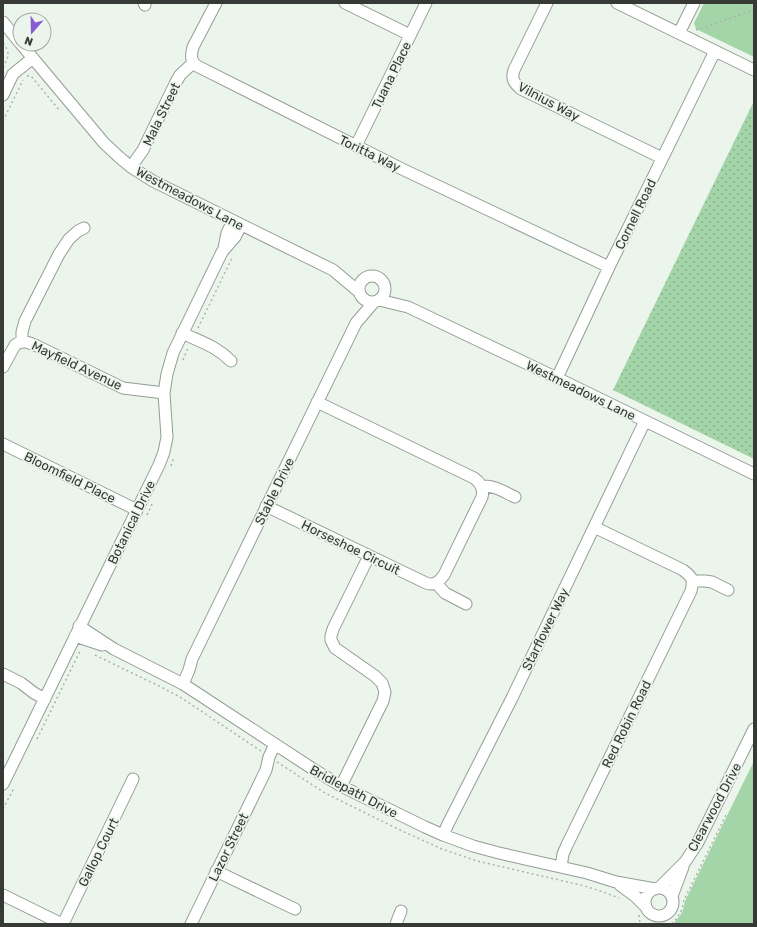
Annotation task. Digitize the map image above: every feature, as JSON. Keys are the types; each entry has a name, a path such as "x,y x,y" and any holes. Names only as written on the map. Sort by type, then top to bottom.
{"street":[{"path":"193,63 193,48 216,3"},
{"path":"345,3 410,35"},
{"name":"Tuana Place","path":"356,146 426,3"},
{"name":"Vilnius Way","path":"547,3 514,70 512,75 513,81 522,89 662,158"},
{"path":"617,3 754,70"},
{"path":"679,33 694,3"},
{"name":"Westmeadows Lane","path":"3,22 12,33"},
{"name":"Cornell Road","path":"557,378 609,267 715,51"},
{"path":"3,95 19,76 24,52"},
{"name":"Westmeadows Lane","path":"28,52 104,143 131,167 152,181 333,270 366,277"},
{"name":"Toritta Way","path":"193,63 211,74 402,169 609,267"},
{"name":"Mala Street","path":"131,167 143,150 180,75 193,63"},
{"name":"Botanical Drive","path":"3,784 159,465 167,438 164,393 167,374 173,353 222,252 234,237 237,223"},
{"path":"22,342 22,332 26,321 59,254 69,239 84,228"},
{"name":"Westmeadows Lane","path":"333,270 359,293"},
{"path":"374,276 382,280 385,287 384,294 377,301 370,302 365,300 359,293 358,286 366,277 374,276"},
{"name":"Westmeadows Lane","path":"385,287 408,307"},
{"name":"Stable Drive","path":"180,682 186,665 192,659 356,323 360,307 359,293"},
{"name":"Westmeadows Lane","path":"377,301 408,307 754,474"},
{"name":"Stable Drive","path":"356,323 377,301"},
{"path":"182,333 214,347 231,361"},
{"name":"Mayfield Avenue","path":"3,367 18,342 30,343 123,388 164,393"},
{"path":"317,402 474,478 482,486 482,497 444,575 436,583 445,593 466,604"},
{"name":"Starflower Way","path":"444,836 448,824 512,698 645,421"},
{"name":"Bloomfield Place","path":"3,444 137,510"},
{"path":"482,486 494,487 515,497"},
{"name":"Horseshoe Circuit","path":"266,506 421,582 429,584 436,583"},
{"path":"594,527 683,570 693,581 705,580 728,590"},
{"path":"341,786 384,696 384,687 379,679 338,651 332,644 331,640 333,629 369,556"},
{"name":"Red Robin Road","path":"561,867 563,854 567,845 691,591 693,581"},
{"name":"Bridlepath Drive","path":"77,631 180,682 313,770 341,786 444,836 499,853 586,873 616,882 657,888"},
{"path":"3,674 21,683 37,687 46,695"},
{"name":"Clearwood Drive","path":"672,896 685,862 697,844 754,729"},
{"name":"Lazor Street","path":"191,924 266,770 274,760 278,746"},
{"name":"Gallop Court","path":"63,924 133,780"},
{"name":"Clearwood Drive","path":"657,888 685,862"},
{"path":"216,871 295,909"},
{"name":"Bridlepath Drive","path":"616,882 635,896 647,910"},
{"path":"647,910 656,917 660,917 666,921 674,905 674,900 667,890 657,888 651,890 646,896 645,900 648,924"},
{"path":"3,895 63,924"},
{"path":"396,924 402,911"}],"path":[{"path":"696,30 753,10 754,15"},
{"path":"3,43 8,48 8,56 3,68"},
{"path":"3,121 19,76 31,76 60,111"},
{"path":"666,921 675,920 678,918 684,900 727,813"}],"green space":[{"path":"704,3 754,3 754,57 696,29 694,23"},
{"path":"754,101 754,459 613,390"},
{"path":"754,761 754,924 673,924 682,912 685,901"}]}
